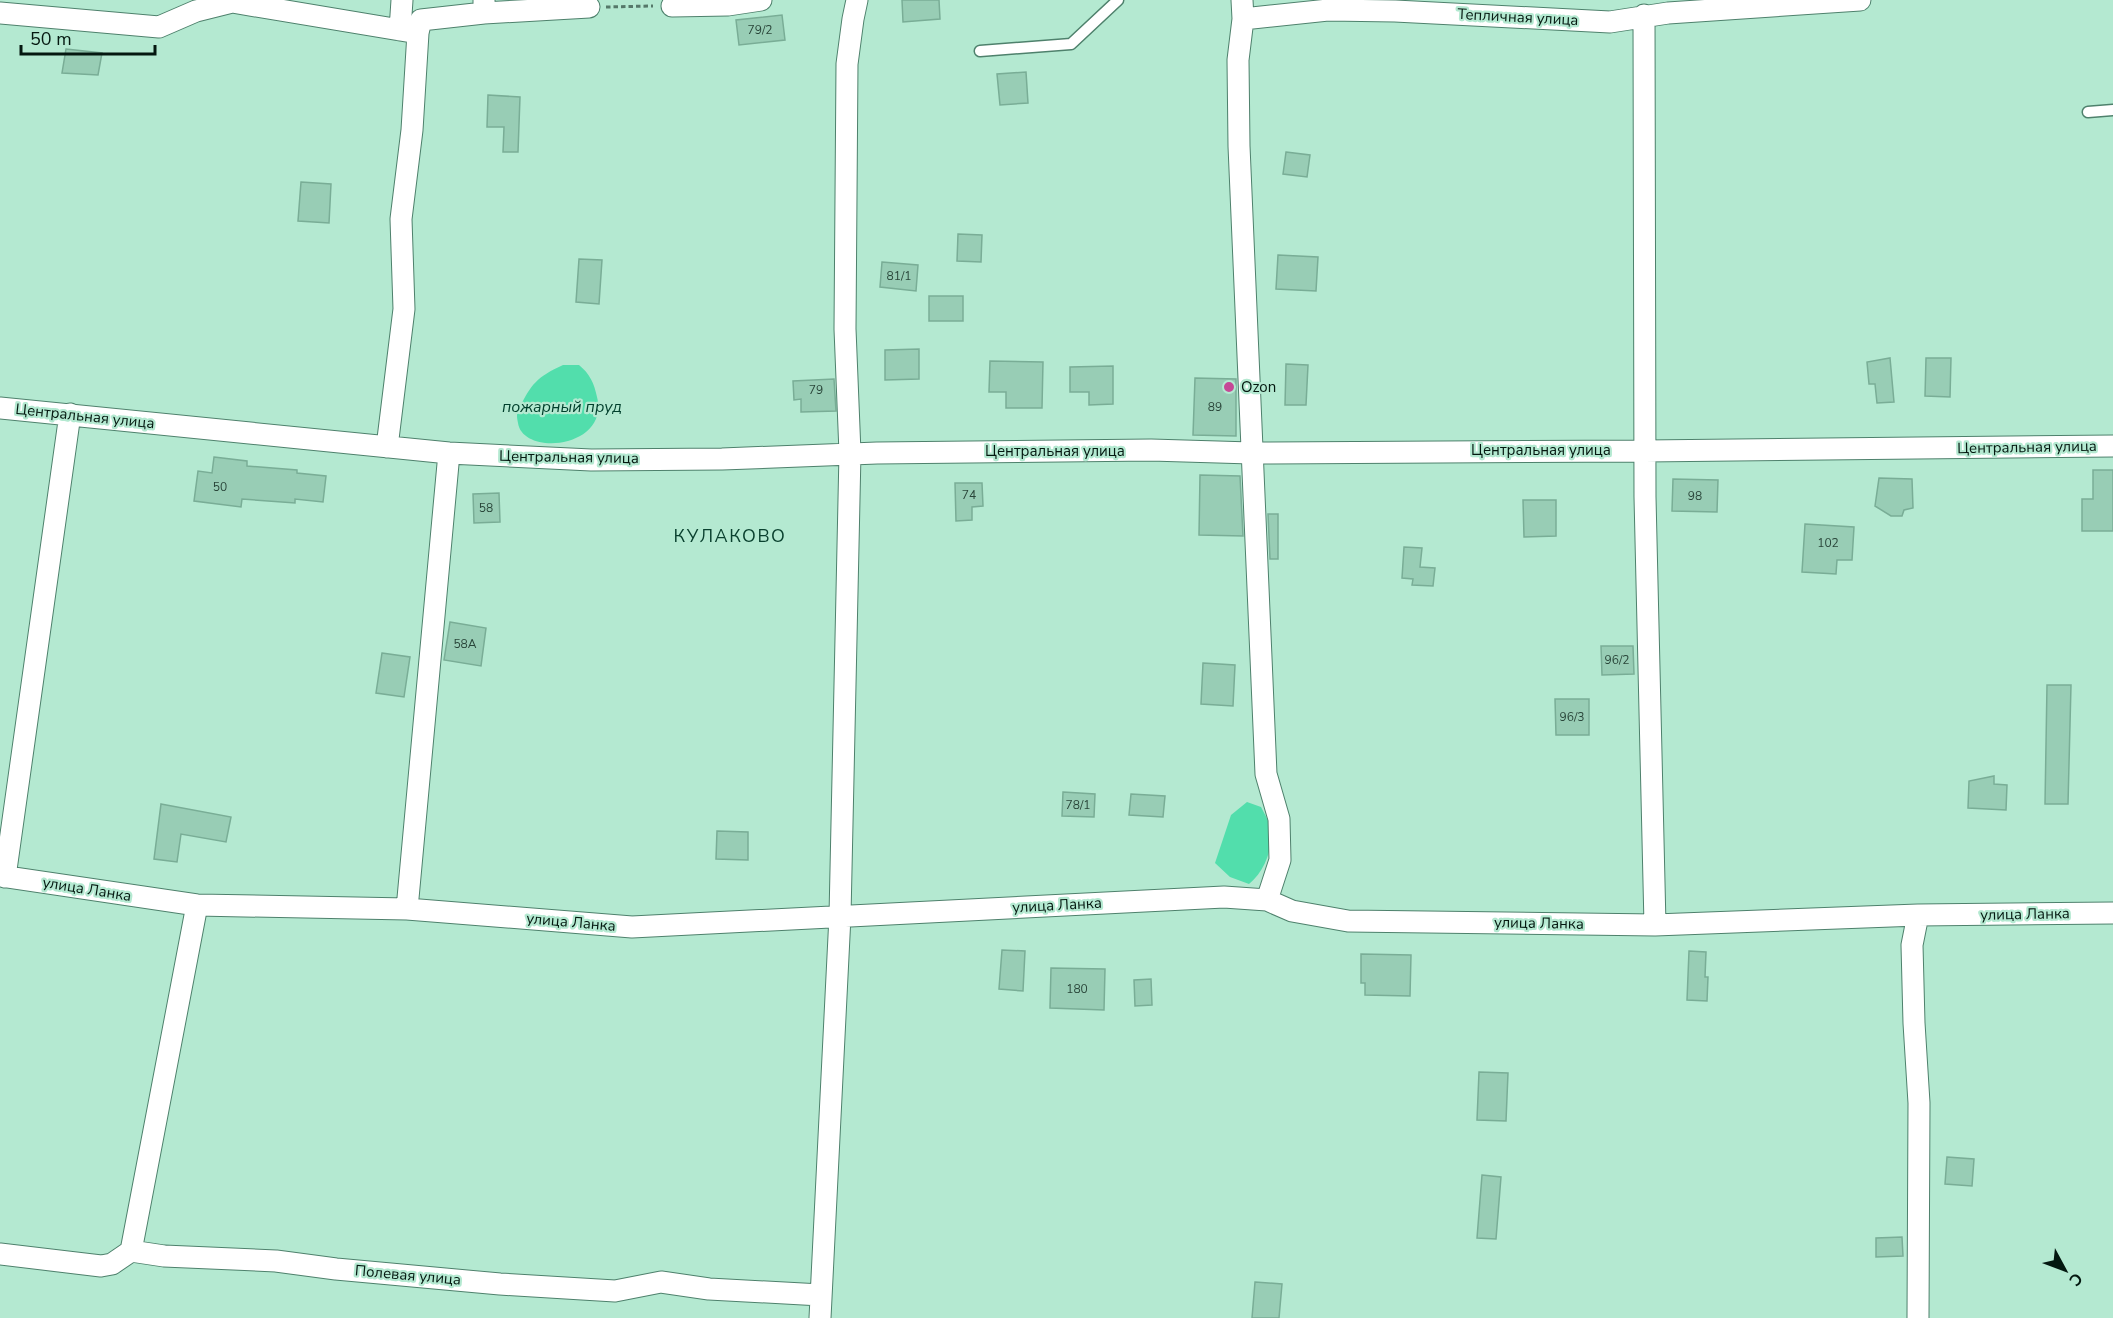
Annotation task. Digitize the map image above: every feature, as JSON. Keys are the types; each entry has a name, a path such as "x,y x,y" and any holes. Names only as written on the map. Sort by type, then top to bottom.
{"street":[{"path":"387,447 404,309 401,219 412,130 409,32 402,0"},
{"path":"672,6 728,5 761,0"},
{"path":"820,1318 840,916 850,453 845,329 847,64 857,0"},
{"name":"Тепличная улица","path":"1243,9 1395,11 1610,22 1644,15 1669,6 1860,0"},
{"path":"0,13 159,27 196,11 232,2 409,32"},
{"path":"409,32 421,20 484,6 589,7"},
{"path":"1243,9 1238,60 1239,146 1251,453 1266,774 1279,819 1280,860 1267,900"},
{"path":"1644,15 1645,451 1655,925"},
{"name":"Центральная улица","path":"0,408 449,453 591,460 722,459 850,453 1151,450 1251,453 2113,446"},
{"path":"3,876 70,414"},
{"path":"407,909 449,453"},
{"name":"улица Ланка","path":"3,876 197,905 407,909 632,927 1224,897 1267,900 1292,911 1348,921 1655,925 1918,915 2113,913"},
{"path":"0,1254 101,1266 112,1264 130,1251 197,905"},
{"path":"1918,915 1912,945 1914,1033 1919,1103 1918,1318"},
{"name":"Полевая улица","path":"130,1251 164,1256 276,1261 336,1269 500,1284 615,1291 661,1282 709,1288 821,1295"}],"lane":[{"path":"980,51 1071,44 1118,0"},
{"path":"2088,112 2113,110"}],"path":[{"path":"589,7 672,6"}],"water":[{"name":"пожарный пруд","path":"563,365 579,365 589,375 597,397 598,414 591,427 579,437 564,442 549,443 534,440 523,434 518,423 518,411 527,393 536,382"},
{"path":"1247,802 1261,807 1268,820 1271,833 1270,849 1264,865 1249,884 1230,877 1215,863 1231,815"}],"building":[{"path":"902,0 939,0 940,19 903,22"},
{"path":"782,15 785,40 739,45 736,20"},
{"path":"66,49 102,53 98,75 62,73"},
{"path":"1026,72 1028,103 1000,105 997,74"},
{"path":"488,95 520,97 518,152 503,152 504,127 487,127"},
{"path":"1286,152 1310,155 1307,177 1283,174"},
{"path":"301,182 331,184 329,223 298,221"},
{"path":"958,234 982,235 981,262 957,261"},
{"path":"1278,255 1318,257 1316,291 1276,289"},
{"path":"579,259 602,260 599,304 576,302"},
{"path":"882,262 918,265 916,291 880,287"},
{"path":"929,296 963,296 963,321 929,321"},
{"path":"919,349 919,379 885,380 885,350"},
{"path":"1890,358 1894,402 1877,403 1875,384 1869,384 1867,362"},
{"path":"1926,358 1951,358 1950,397 1925,396"},
{"path":"990,361 1043,362 1042,408 1006,408 1006,392 989,392"},
{"path":"1286,364 1308,365 1306,405 1285,405"},
{"path":"1113,366 1113,404 1089,405 1089,392 1070,392 1070,367"},
{"path":"1195,378 1236,379 1236,436 1193,435"},
{"path":"834,379 836,411 801,412 801,399 794,400 793,381"},
{"path":"214,457 247,461 247,466 297,470 297,473 326,476 323,502 295,499 295,503 242,499 241,507 194,501 198,471 212,473"},
{"path":"2093,470 2113,470 2113,531 2082,531 2082,499 2093,499"},
{"path":"1200,475 1240,476 1243,536 1199,535"},
{"path":"1879,478 1912,479 1913,508 1904,510 1902,516 1891,516 1875,506"},
{"path":"1673,479 1718,480 1717,512 1672,511"},
{"path":"955,483 982,483 983,506 972,507 972,520 956,521"},
{"path":"499,493 500,522 474,523 473,494"},
{"path":"1523,500 1556,500 1556,536 1524,537"},
{"path":"1268,514 1278,514 1278,559 1270,559"},
{"path":"1805,524 1854,527 1852,560 1837,560 1836,574 1802,572"},
{"path":"1404,547 1422,548 1420,567 1435,568 1433,586 1412,585 1413,579 1402,578"},
{"path":"450,622 486,628 481,666 444,660"},
{"path":"1601,646 1633,646 1634,674 1602,675"},
{"path":"382,653 410,657 404,697 376,693"},
{"path":"1203,663 1235,665 1233,706 1201,704"},
{"path":"2047,685 2071,685 2068,804 2045,804"},
{"path":"1555,699 1589,699 1589,735 1556,735"},
{"path":"1994,776 1994,784 2007,785 2006,810 1968,808 1969,781"},
{"path":"1063,792 1095,794 1094,817 1062,816"},
{"path":"1131,794 1165,796 1163,817 1129,815"},
{"path":"161,804 231,817 226,842 181,834 177,862 154,859"},
{"path":"717,831 748,832 748,860 716,859"},
{"path":"1002,950 1025,951 1023,991 999,989"},
{"path":"1689,951 1706,952 1707,1001 1687,1000"},
{"path":"1361,954 1411,955 1410,996 1365,995 1365,983 1361,983"},
{"path":"1051,968 1105,969 1104,1010 1050,1008"},
{"path":"1151,979 1152,1005 1135,1006 1134,980"},
{"path":"1479,1072 1508,1073 1506,1121 1477,1120"},
{"path":"1947,1157 1974,1159 1972,1186 1945,1184"},
{"path":"1482,1175 1501,1177 1496,1239 1477,1238"},
{"path":"1902,1237 1903,1256 1876,1257 1876,1238"},
{"path":"1255,1282 1282,1284 1279,1318 1252,1318"}],"place":[{"name":"Ozon","path":"1229,387"}],"district":[{"name":"КУЛАКОВО","path":"730,536"}]}
